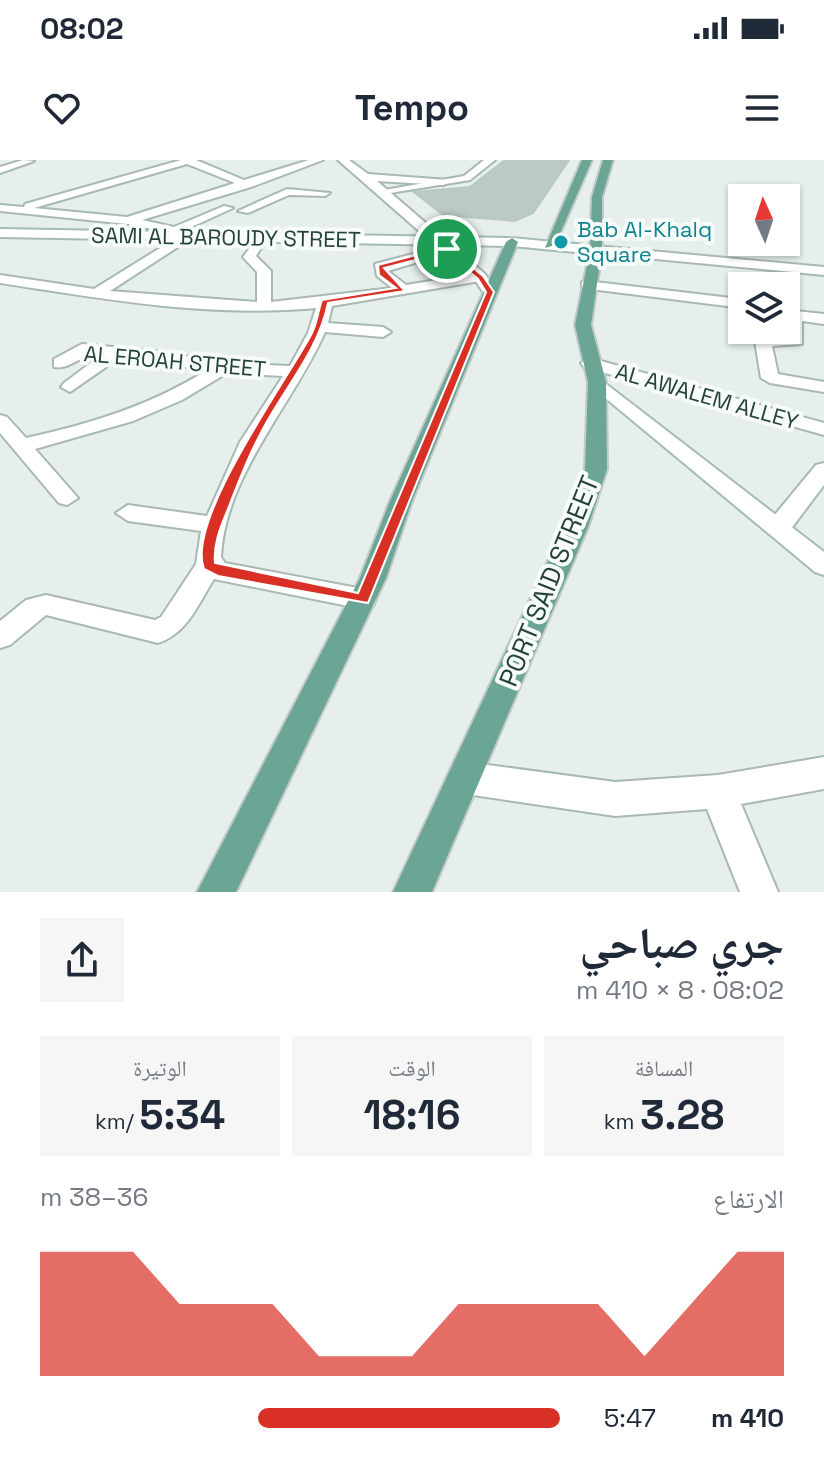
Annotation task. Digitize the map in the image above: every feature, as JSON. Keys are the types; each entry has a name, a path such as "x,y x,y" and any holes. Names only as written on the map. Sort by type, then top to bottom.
{"main road":[{"path":"549,245 587,160"},
{"name":"PORT SAID STREET","path":"412,892 466,778 576,527 596,469 594,372 583,325 587,285 596,250 597,197 608,160"},
{"path":"216,892 363,599 485,284 512,242"}],"street":[{"path":"15,209 189,160 247,185"},
{"path":"279,160 312,162"},
{"path":"343,160 384,191 485,284"},
{"path":"0,170 29,161"},
{"path":"128,221 312,162"},
{"path":"469,162 488,162"},
{"path":"384,191 474,176 488,162"},
{"path":"91,177 131,164"},
{"path":"181,176 207,169"},
{"path":"366,177 444,182"},
{"path":"82,191 115,194 168,180"},
{"path":"244,211 287,192 325,193"},
{"path":"0,205 30,194"},
{"path":"189,200 266,215"},
{"path":"0,205 128,221 192,234"},
{"path":"176,230 228,208"},
{"name":"SAMI AL BAROUDY STREET","path":"0,233 262,236 443,246 512,242 824,271"},
{"path":"97,293 192,234"},
{"path":"262,236 249,257 264,271 264,307"},
{"path":"402,289 382,273 380,267 443,246"},
{"path":"0,279 196,305 264,307 402,289 485,284"},
{"path":"587,285 728,302"},
{"path":"0,637 36,607 46,605 158,632 171,625 209,565 207,552 237,469 320,327 325,301"},
{"path":"800,316 824,319"},
{"path":"320,327 383,332"},
{"path":"764,344 772,379 824,387"},
{"name":"AL EROAH STREET","path":"60,363 79,349 223,368 294,371"},
{"path":"70,387 116,352"},
{"path":"20,446 121,420 163,404 223,368"},
{"path":"594,372 824,566"},
{"name":"AL AWALEM ALLEY","path":"594,372 824,429"},
{"path":"0,421 67,498"},
{"path":"778,528 824,470"},
{"path":"128,513 215,525"},
{"path":"209,565 218,571 363,599"},
{"path":"466,778 615,799 718,792 824,773"},
{"path":"718,792 759,892"}],"building":[{"path":"505,160 569,160 533,213 515,221 443,215 414,192 470,187"}],"place":[{"name":"Bab Al-Khalq Square","path":"561,242"}],"route":[{"path":"447,249 480,277 490,292 363,599 218,571 209,565 207,552 237,469 262,421 317,333 325,301 402,289 379,270 380,267 447,249"}]}
